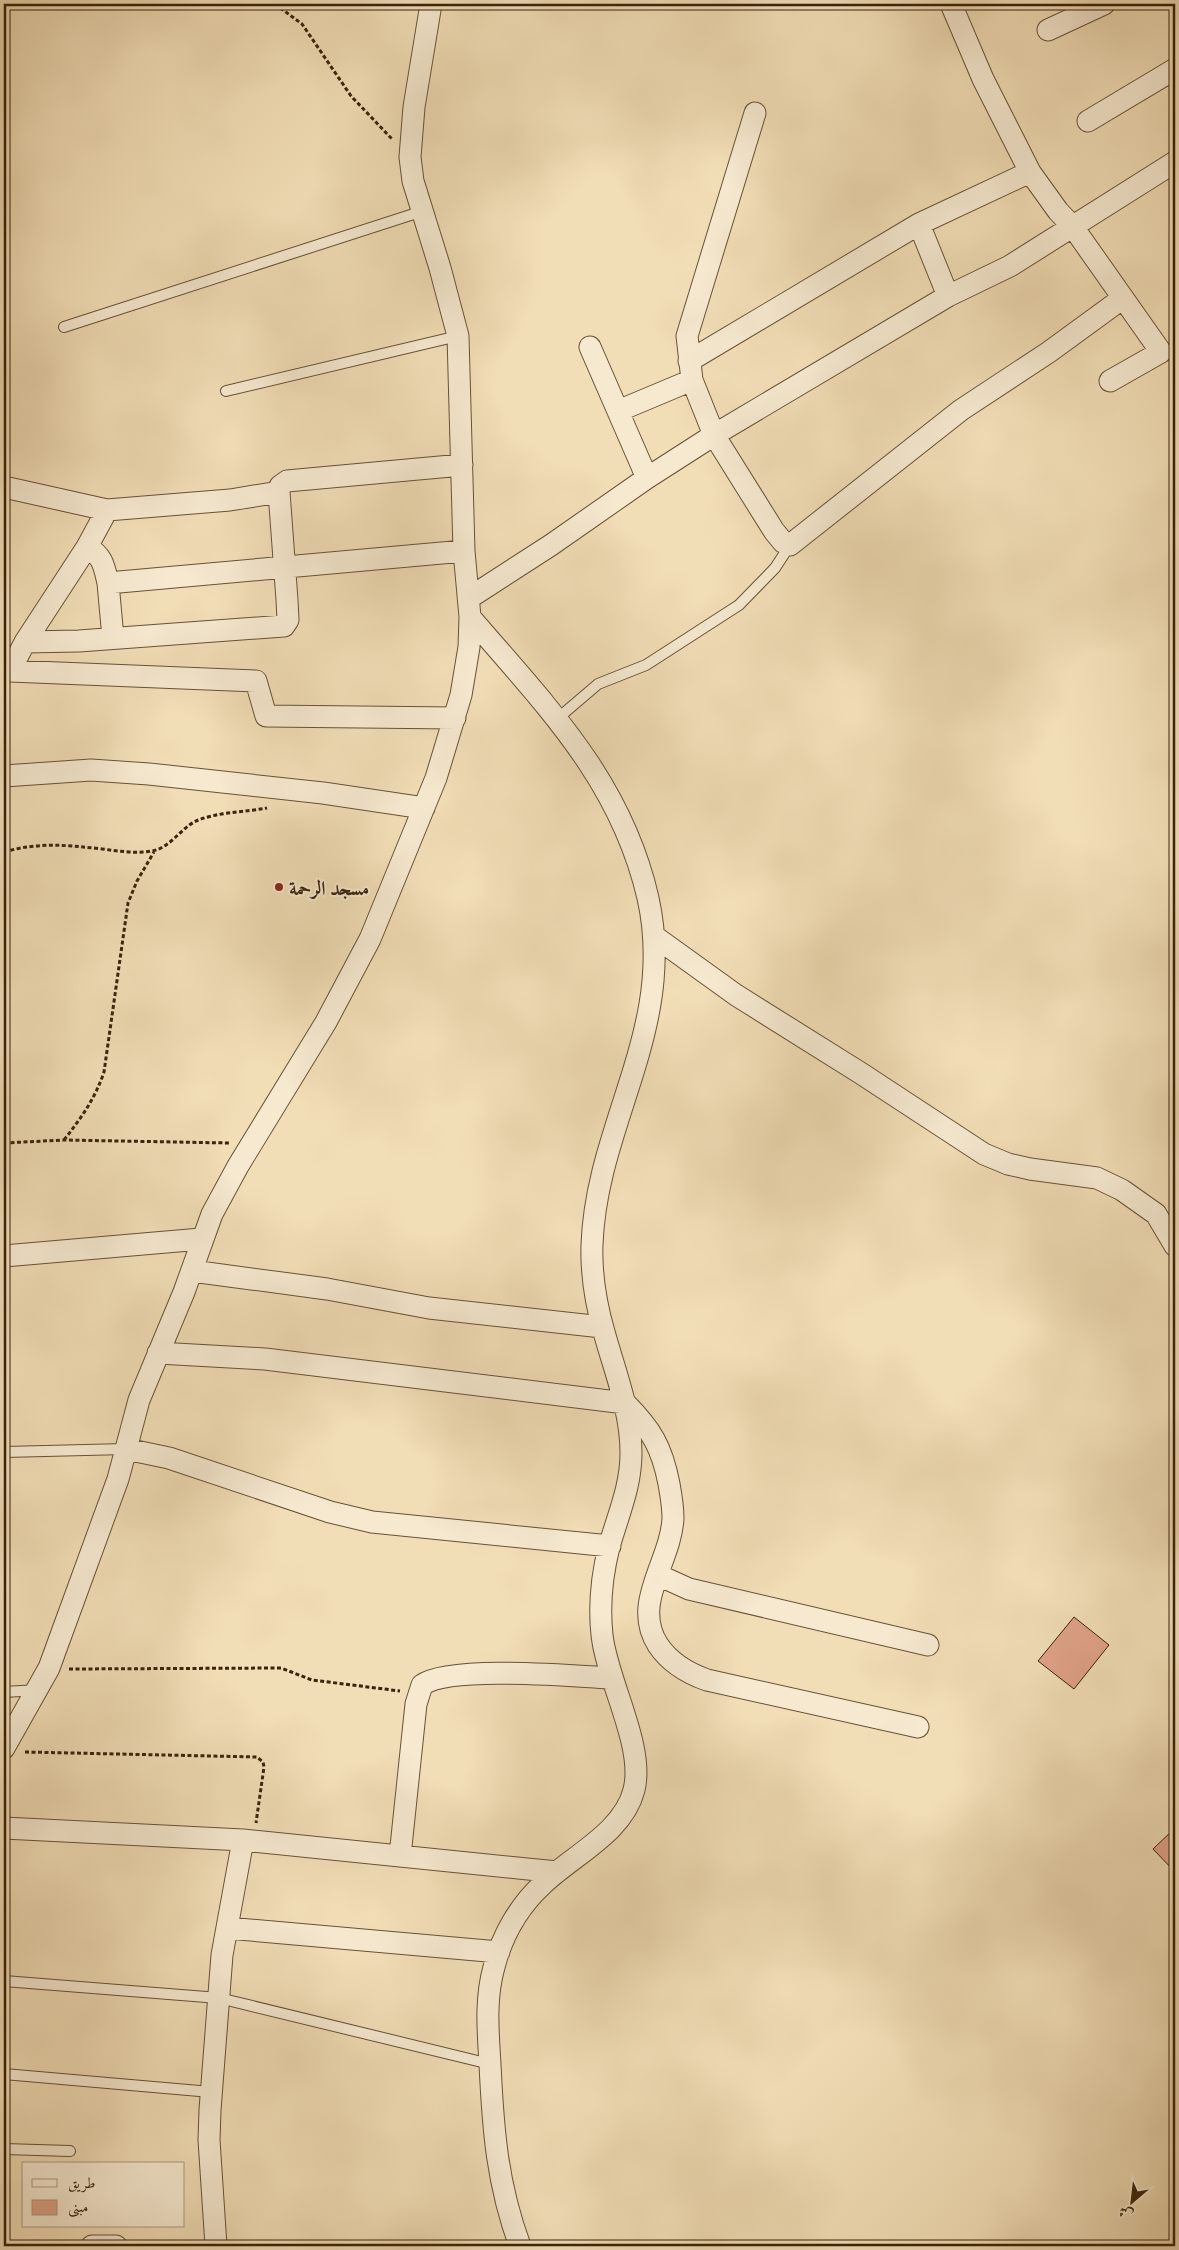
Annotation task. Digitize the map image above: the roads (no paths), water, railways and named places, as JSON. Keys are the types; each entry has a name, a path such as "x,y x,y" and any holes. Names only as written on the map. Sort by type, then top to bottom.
{"street":[{"path":"14,1750 49,1668 115,1487 139,1400 192,1271 202,1239 224,1189 349,981 389,896 424,808 455,718 466,671 470,608 464,551 458,336 413,181 410,157 412,124 432,4"},
{"path":"951,4 983,79 1030,172 1058,211 1073,227 1123,298 1168,348 1110,381"},
{"path":"1048,30 1104,4"},
{"path":"1088,122 1175,69"},
{"path":"755,113 688,336 691,371 714,435 774,531 783,542 790,544 961,410 1049,352 1123,298"},
{"path":"470,608 552,545 647,478 714,435 948,296 1010,266 1175,162"},
{"path":"618,411 691,371 919,224 1030,172"},
{"path":"919,224 948,296"},
{"path":"590,346 647,478"},
{"path":"25,642 46,643 284,626 288,620 280,486 287,481 462,465"},
{"path":"4,487 107,510 230,500 279,492"},
{"path":"7,669 87,548 107,510"},
{"path":"87,548 96,552 102,560 108,582 113,638"},
{"path":"108,582 464,551"},
{"path":"470,608 557,718 598,774 615,804 640,869 654,936 654,984 646,1030 604,1170 594,1222 593,1275 602,1327 624,1403 631,1452 625,1501 610,1546 602,1590 602,1634 612,1678 635,1756 636,1774 633,1792 626,1809 616,1824 557,1872 530,1898 518,1912 498,1952 488,2001 493,2139 507,2209 520,2246"},
{"path":"7,669 256,681 266,716 455,718"},
{"path":"4,776 91,770 149,774 324,793 424,808"},
{"path":"654,936 736,995 862,1074 984,1154 1008,1164 1030,1169 1098,1178 1122,1190 1156,1214 1175,1246"},
{"path":"4,1256 202,1239"},
{"path":"192,1271 327,1289 429,1308 602,1327"},
{"path":"158,1353 266,1359 624,1403 652,1434 666,1470 673,1517 669,1544 650,1598 648,1623 661,1649 681,1669 707,1680 918,1727"},
{"path":"126,1449 169,1458 304,1504 372,1522 610,1546"},
{"path":"658,1575 689,1589 928,1645"},
{"path":"400,1856 418,1693 426,1682 448,1677 482,1674 612,1678"},
{"path":"4,1828 248,1840 557,1872"},
{"path":"216,2246 209,2140 218,1998 227,1928 248,1840"},
{"path":"227,1928 498,1952"},
{"path":"92,2246 116,2246"}],"lane":[{"path":"64,327 423,211"},
{"path":"226,391 458,336"},
{"path":"557,718 598,684 646,665 739,605 775,568 790,544"},
{"path":"4,1452 126,1449"},
{"path":"4,1692 38,1690"},
{"path":"4,1981 218,1998 490,2064"},
{"path":"4,2074 211,2092"},
{"path":"4,2149 70,2151"}],"place":[{"name":"مسجد الرحمة","path":"279,887"}]}
